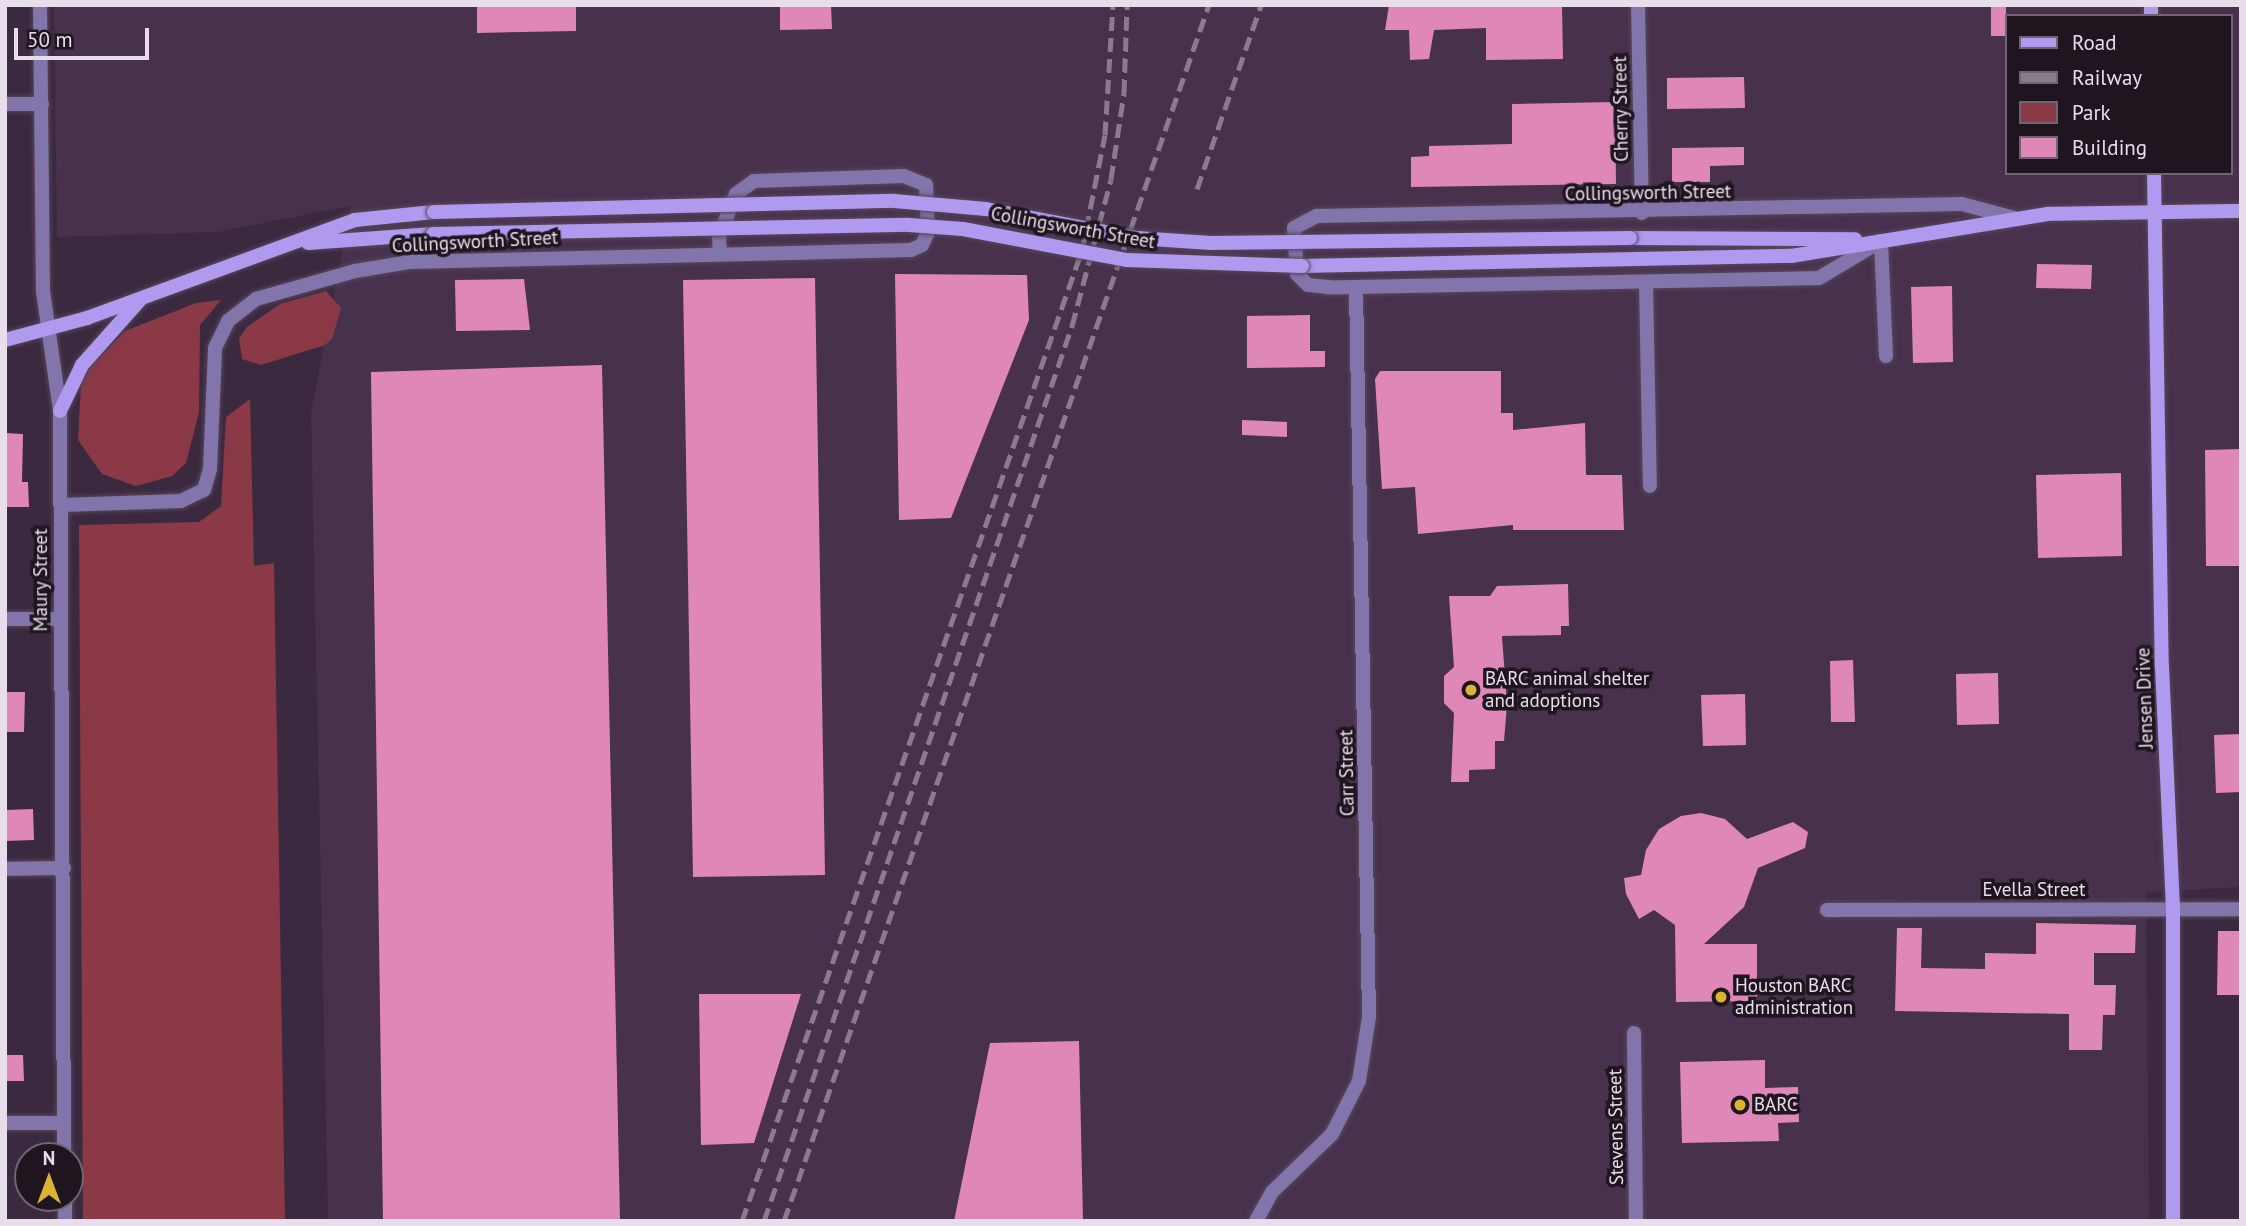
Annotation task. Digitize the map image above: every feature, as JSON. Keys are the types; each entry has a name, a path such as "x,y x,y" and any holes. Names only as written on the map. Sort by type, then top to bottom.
{"main road":[{"name":"Jensen Drive","path":"2154,175 2162,666 2173,909 2173,1221"},
{"name":"Collingsworth Street","path":"5,340 48,330 142,298 299,243 355,220 434,212 894,201 986,209 1137,238 1211,243 1630,238 1881,241"},
{"name":"Collingsworth Street","path":"299,243 433,234 909,225 1190,265 1631,259 1791,256 2018,219 2154,212 2241,211"},
{"path":"60,411 82,365 142,298"}],"street":[{"name":"Maury Street","path":"40,5 48,330 60,411 64,1142"},
{"name":"Cherry Street","path":"1638,5 1642,213"},
{"path":"5,104 42,104"},
{"name":"Collingsworth Street","path":"61,505 181,501 204,490 211,470 215,348 228,321 256,299 355,271 410,262 911,250 922,244 928,232 926,185 904,176 754,181 736,194 719,236 720,254"},
{"name":"Collingsworth Street","path":"1881,241 1819,278 1356,288 1301,281 1295,265 1298,224 1325,216 1642,213 1962,204 2018,219"},
{"path":"1881,241 1886,356"},
{"path":"1646,283 1650,486"},
{"name":"Carr Street","path":"1256,1221 1272,1192 1332,1134 1359,1081 1369,1017 1356,288"},
{"path":"5,619 60,619"},
{"path":"5,869 64,868"},
{"name":"Evella Street","path":"1827,910 2241,909"},
{"name":"Stevens Street","path":"1634,1033 1636,1221"},
{"path":"5,1124 64,1123"}],"shaded area":[{"path":"54,5 2241,5 2241,887 2146,892 2149,1221 328,1221 311,413 351,206 217,232 57,237"}],"green space":[{"path":"326,291 341,308 332,339 325,345 261,365 242,359 239,338 247,327 280,304"},
{"path":"221,300 200,325 199,412 186,463 172,476 136,486 102,474 78,440 81,384 91,366 125,331 196,303"},
{"path":"250,399 254,566 274,563 285,1221 83,1221 79,525 199,522 221,506 226,417"}],"building":[{"path":"477,5 576,5 576,31 477,33"},
{"path":"780,5 831,5 832,29 780,30"},
{"path":"1389,5 1562,5 1563,59 1486,60 1486,28 1434,30 1429,59 1410,60 1409,30 1385,30"},
{"path":"1991,5 2006,5 2004,36 1991,36"},
{"path":"1744,77 1745,108 1667,109 1667,78"},
{"path":"1615,102 1616,184 1411,187 1411,157 1429,156 1429,146 1512,144 1512,104"},
{"path":"1744,147 1744,165 1710,166 1710,182 1672,182 1672,148"},
{"path":"2037,264 2092,265 2091,289 2036,288"},
{"path":"895,274 1027,275 1029,320 951,518 899,520"},
{"path":"815,278 825,875 693,877 683,280"},
{"path":"524,279 530,330 456,331 455,280"},
{"path":"1952,286 1953,362 1913,363 1911,287"},
{"path":"1310,315 1310,351 1325,351 1325,367 1247,368 1247,316"},
{"path":"602,365 620,1221 383,1221 371,372"},
{"path":"1380,371 1501,371 1501,413 1513,413 1513,430 1585,423 1586,475 1622,475 1624,530 1513,530 1513,525 1418,534 1415,487 1382,489 1375,379"},
{"path":"1242,420 1287,422 1287,437 1242,435"},
{"path":"5,433 23,434 22,482 28,482 29,507 5,507"},
{"path":"2241,449 2241,566 2206,566 2205,450"},
{"path":"2121,473 2122,556 2038,558 2036,475"},
{"path":"1568,584 1569,626 1561,626 1561,635 1502,636 1507,705 1504,741 1495,741 1495,769 1469,770 1469,782 1451,782 1454,713 1444,703 1444,676 1454,667 1449,596 1490,596 1497,586"},
{"path":"1853,660 1855,722 1831,722 1830,661"},
{"path":"1998,673 1999,724 1957,725 1956,674"},
{"path":"5,692 25,692 24,732 7,732"},
{"path":"1745,694 1746,745 1703,746 1701,695"},
{"path":"2241,734 2241,792 2216,793 2214,735"},
{"path":"33,809 34,840 5,841 5,810"},
{"path":"1701,813 1725,819 1747,839 1793,822 1808,832 1805,848 1758,868 1744,907 1704,944 1757,944 1757,1001 1676,1002 1675,925 1654,910 1639,919 1626,894 1624,878 1641,875 1646,850 1659,829 1681,816"},
{"path":"2036,923 2136,925 2135,953 2094,953 2094,985 2116,985 2115,1015 2103,1015 2102,1050 2069,1050 2069,1014 1895,1011 1897,928 1922,928 1921,968 1985,969 1985,953 2036,954"},
{"path":"2218,931 2241,931 2241,995 2217,995"},
{"path":"699,994 801,994 754,1143 701,1145"},
{"path":"1079,1041 1083,1221 954,1221 990,1043"},
{"path":"5,1055 23,1055 24,1081 5,1081"},
{"name":"BARC","path":"1765,1060 1765,1088 1798,1087 1799,1122 1778,1123 1779,1141 1682,1143 1680,1062"}],"railway":[{"path":"742,1221 1082,250 1105,135 1113,5"},
{"path":"764,1221 1072,326 1111,179 1124,93 1127,5"},
{"path":"784,1221 1209,5"},
{"path":"1197,189 1261,5"}],"place":[{"name":"BARC animal shelter and adoptions","path":"1471,690"},
{"name":"Houston BARC administration","path":"1721,997"},
{"name":"BARC","path":"1740,1105"}]}
